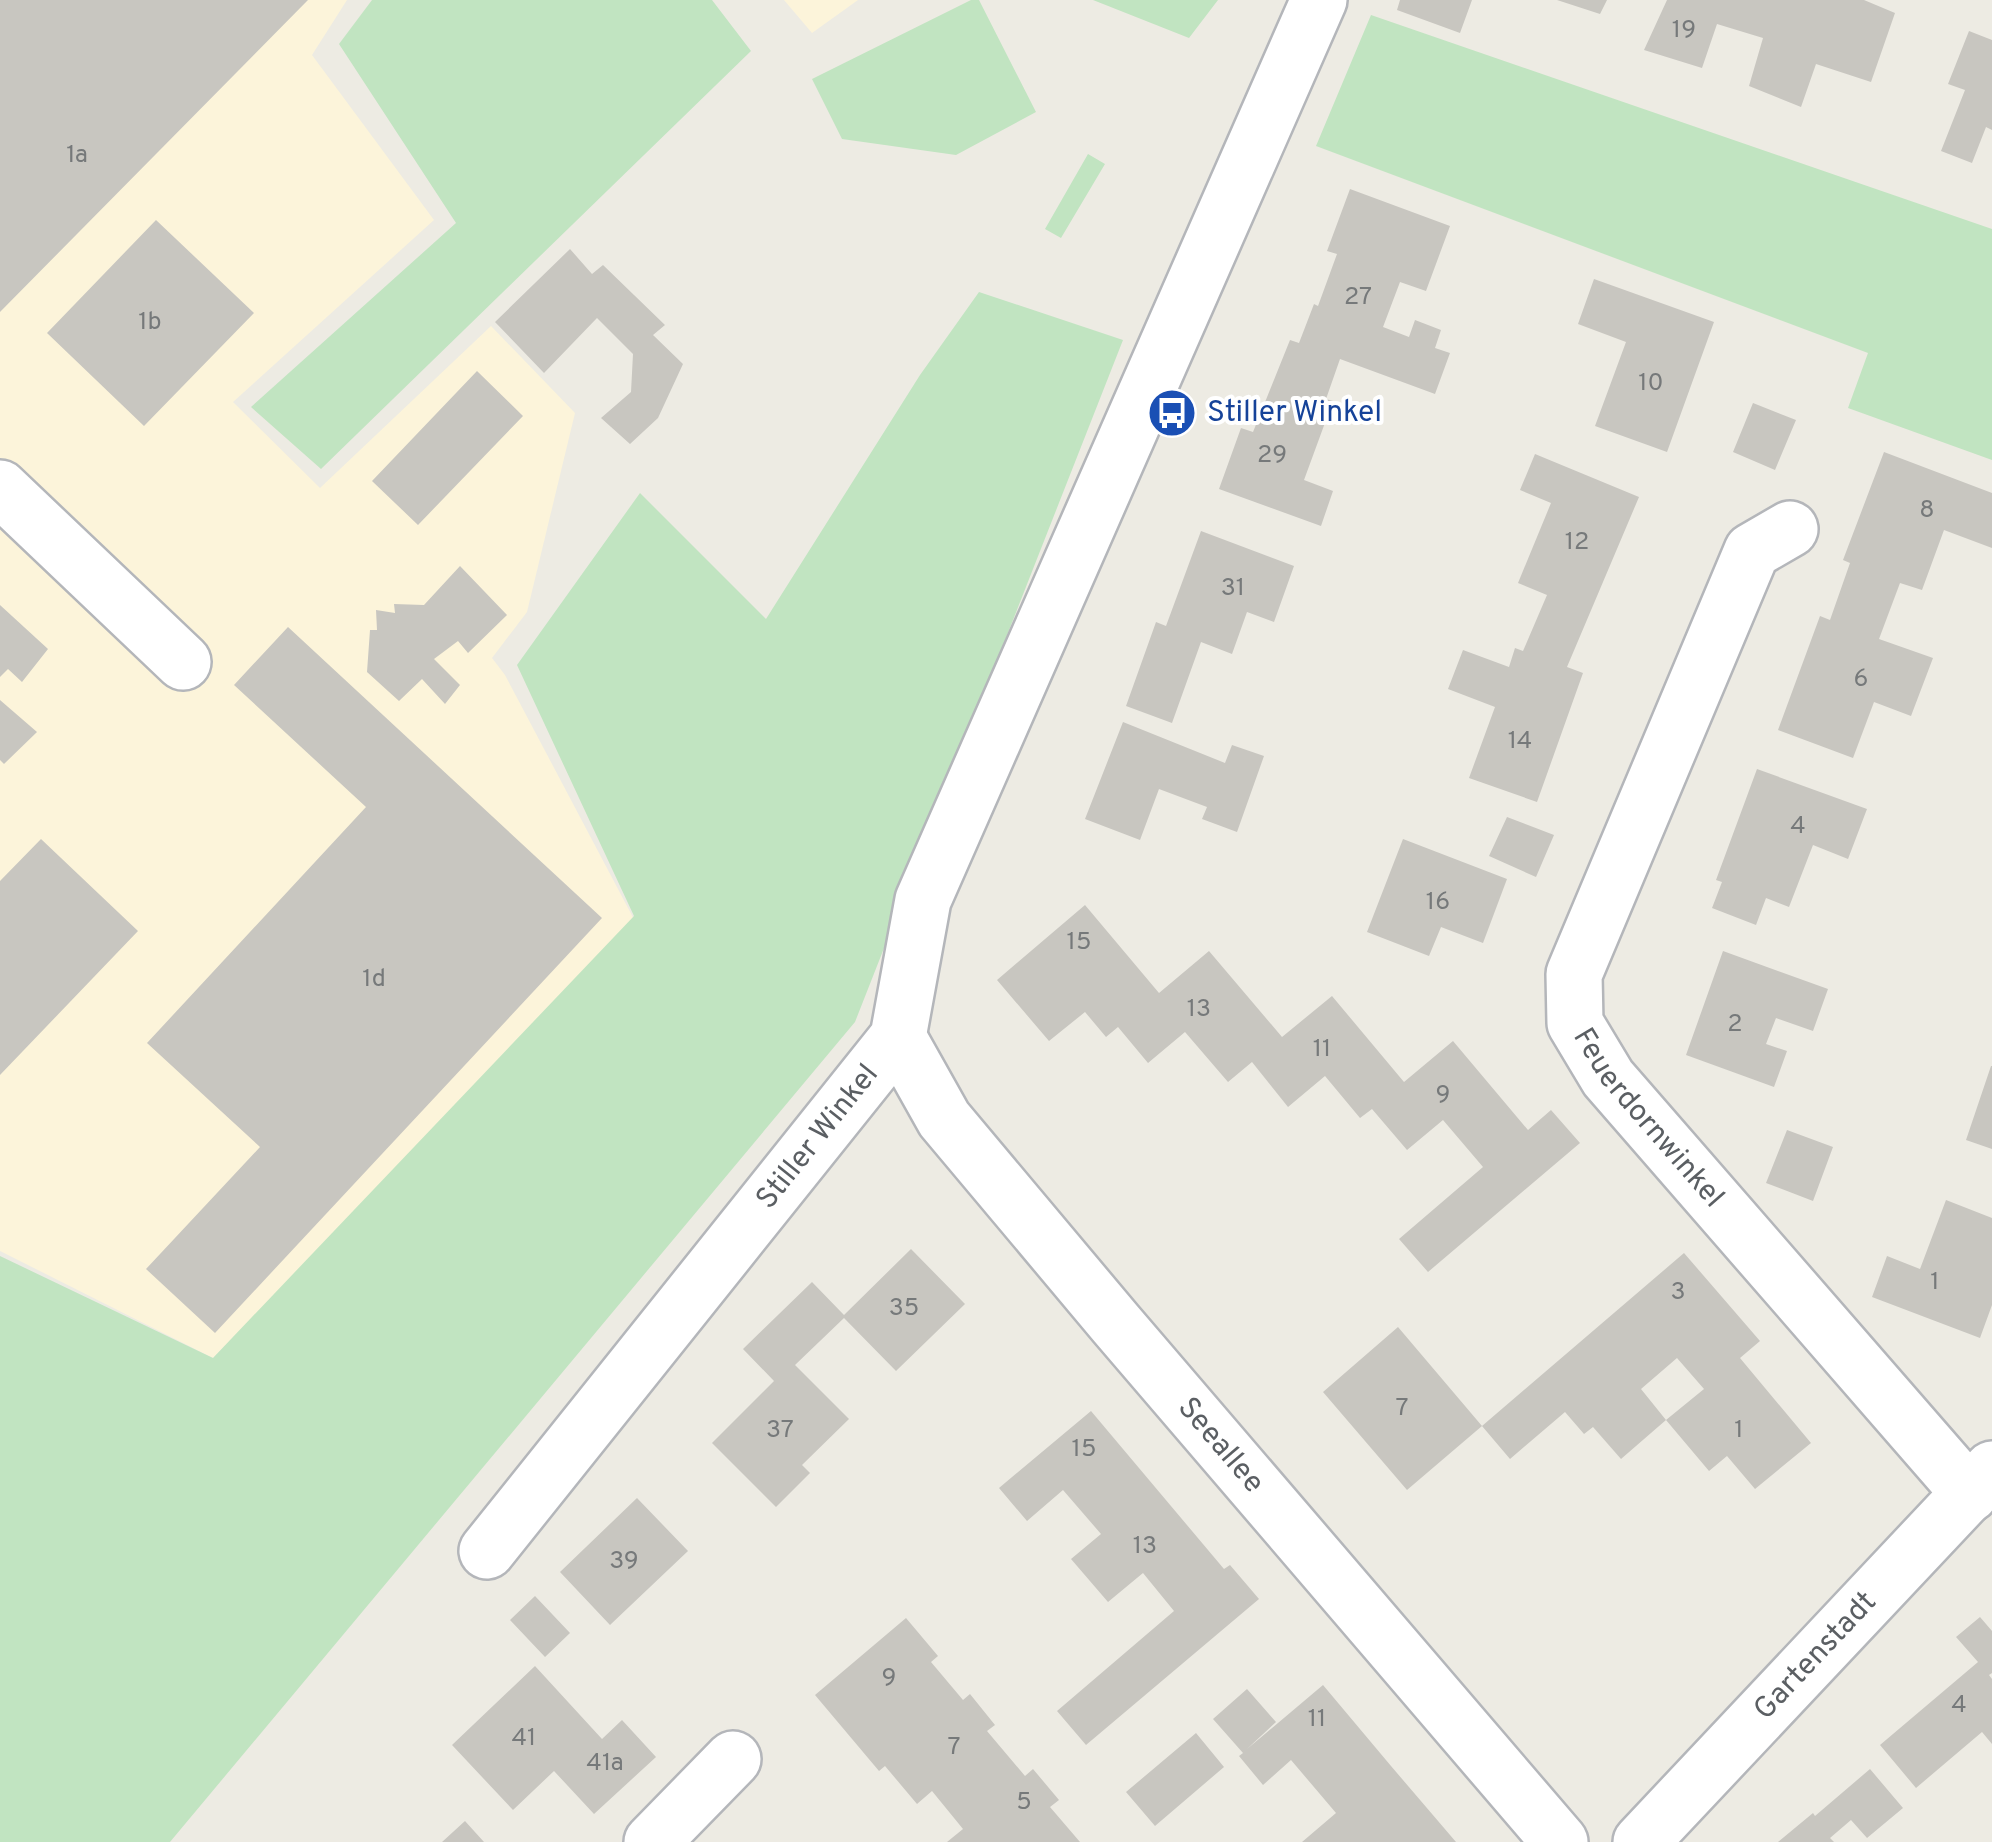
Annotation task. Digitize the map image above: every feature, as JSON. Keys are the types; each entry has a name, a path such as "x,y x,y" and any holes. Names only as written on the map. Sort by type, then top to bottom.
{"street":[{"name":"Stiller Winkel","path":"487,1551 898,1037 924,900 1319,0"},
{"path":"0,488 183,662"},
{"name":"Feuerdornwinkel","path":"1790,529 1752,551 1574,974 1575,1023 1608,1078 1981,1481"},
{"name":"Seeallee","path":"898,1037 944,1119 1560,1842"},
{"name":"Gartenstadt","path":"1641,1842 1981,1481"},
{"path":"652,1842 733,1759"}],"shaded area":[{"path":"0,0 347,0 312,55 434,220 233,402 320,488 491,326 575,413 527,612 492,658 505,675 637,925 213,1358 0,1251"},
{"path":"784,0 858,0 812,33"}],"green space":[{"path":"372,0 712,0 751,51 321,469 251,407 456,223 339,44"},
{"path":"971,0 979,0 1036,112 956,155 842,139 812,79"},
{"path":"1093,0 1218,0 1189,38"},
{"path":"1371,15 1992,229 1992,460 1848,408 1868,353 1316,146"},
{"path":"1088,154 1105,164 1061,238 1045,229"},
{"path":"979,292 1123,340 855,1022 170,1842 0,1842 0,1256 213,1358 634,916 517,665 640,493 766,619 920,375"}],"building":[{"path":"0,0 308,0 0,312"},
{"path":"1400,0 1472,0 1460,33 1397,10"},
{"path":"1557,0 1607,0 1600,14"},
{"path":"1667,0 1864,0 1895,13 1871,82 1816,64 1801,107 1749,86 1763,38 1717,24 1702,68 1644,50"},
{"path":"1969,31 1992,40 1992,130 1986,127 1972,163 1941,151 1965,90 1948,84"},
{"path":"1350,189 1450,226 1426,291 1400,282 1383,327 1409,337 1415,320 1441,330 1435,348 1450,353 1435,394 1340,359 1326,399 1333,401 1304,480 1333,491 1321,526 1219,489 1241,428 1253,432 1290,340 1299,343 1314,304 1318,306 1337,254 1327,251"},
{"path":"156,220 254,313 144,426 47,333"},
{"path":"570,249 592,274 603,265 665,325 653,335 683,364 658,418 630,444 601,418 631,392 633,354 597,318 544,373 495,322"},
{"path":"1594,279 1714,322 1667,452 1595,426 1626,342 1578,324"},
{"path":"477,371 523,416 418,525 372,481"},
{"path":"1753,403 1796,420 1775,470 1733,452"},
{"path":"1884,452 1992,493 1992,548 1944,530 1922,590 1900,583 1879,639 1933,658 1911,716 1874,702 1853,758 1778,730 1820,616 1830,620 1850,563 1843,560"},
{"path":"1535,454 1639,497 1567,667 1583,673 1537,802 1469,778 1495,707 1448,689 1463,650 1509,667 1515,648 1523,651 1547,595 1518,583 1551,503 1520,490"},
{"path":"1201,531 1294,566 1274,622 1247,612 1232,654 1201,642 1172,723 1126,706 1156,622 1166,626"},
{"path":"460,566 507,615 468,653 458,641 434,659 460,685 445,704 422,679 399,701 367,672 370,630 377,630 376,610 395,613 394,604 424,605"},
{"path":"0,605 48,649 22,682 8,669 0,677"},
{"path":"288,627 602,918 215,1333 146,1269 260,1147 147,1043 366,807 234,685"},
{"path":"0,700 37,732 4,764 0,760"},
{"path":"1123,722 1225,763 1232,745 1264,756 1237,832 1202,819 1207,807 1159,789 1140,840 1085,819"},
{"path":"1757,769 1867,809 1848,859 1813,845 1789,907 1766,898 1756,925 1712,908 1722,882 1716,880"},
{"path":"1507,817 1554,835 1536,877 1489,856"},
{"path":"41,839 138,931 0,1075 0,881"},
{"path":"1403,839 1507,879 1483,943 1441,927 1429,956 1367,932"},
{"path":"1085,905 1159,993 1209,951 1282,1037 1332,996 1404,1082 1453,1041 1528,1130 1551,1110 1580,1143 1428,1272 1399,1239 1483,1167 1443,1120 1407,1150 1372,1109 1360,1118 1325,1076 1288,1107 1252,1062 1228,1082 1185,1032 1148,1063 1118,1027 1106,1037 1085,1012 1049,1041 997,980"},
{"path":"1723,951 1828,989 1813,1031 1776,1018 1766,1044 1787,1051 1774,1087 1686,1055"},
{"path":"1992,1066 1992,1149 1966,1140"},
{"path":"1787,1130 1833,1147 1813,1201 1766,1183"},
{"path":"1946,1200 1992,1218 1992,1305 1980,1338 1872,1297 1887,1256 1920,1269"},
{"path":"911,1249 965,1304 896,1371 844,1318 795,1365 849,1419 802,1465 810,1473 776,1507 712,1443 774,1381 743,1349 812,1282 844,1315"},
{"path":"1684,1253 1760,1341 1740,1358 1811,1443 1755,1489 1727,1456 1709,1471 1666,1420 1621,1459 1593,1427 1584,1434 1565,1412 1510,1459 1482,1426","holes":["1677,1358 1704,1389 1666,1420 1641,1389"]},
{"path":"1398,1327 1482,1426 1407,1490 1323,1392"},
{"path":"1091,1411 1224,1569 1230,1565 1259,1599 1086,1745 1057,1711 1174,1611 1143,1573 1108,1602 1071,1559 1101,1534 1063,1490 1027,1521 999,1488"},
{"path":"637,1498 688,1551 610,1625 560,1572"},
{"path":"535,1596 570,1633 545,1657 510,1620"},
{"path":"1980,1617 1992,1631 1992,1744 1982,1732 1916,1788 1880,1745 1978,1662 1956,1637"},
{"path":"906,1618 938,1656 931,1662 963,1700 970,1694 995,1725 987,1731 1025,1776 1033,1769 1059,1800 1050,1807 1080,1842 947,1842 963,1829 932,1791 917,1804 885,1766 879,1771 815,1695"},
{"path":"535,1666 602,1739 622,1720 656,1757 594,1814 554,1771 513,1810 452,1745"},
{"path":"1323,1685 1456,1842 1302,1842 1336,1813 1291,1760 1263,1785 1239,1756 1243,1753 1213,1719 1247,1689 1276,1722 1247,1749"},
{"path":"1196,1733 1224,1767 1155,1826 1126,1792"},
{"path":"1870,1769 1903,1808 1867,1838 1851,1820 1830,1838 1834,1842 1778,1842 1813,1813 1815,1816"},
{"path":"465,1821 484,1842 442,1842"}],"place":[{"name":"Stiller Winkel","path":"1172,413"}]}
